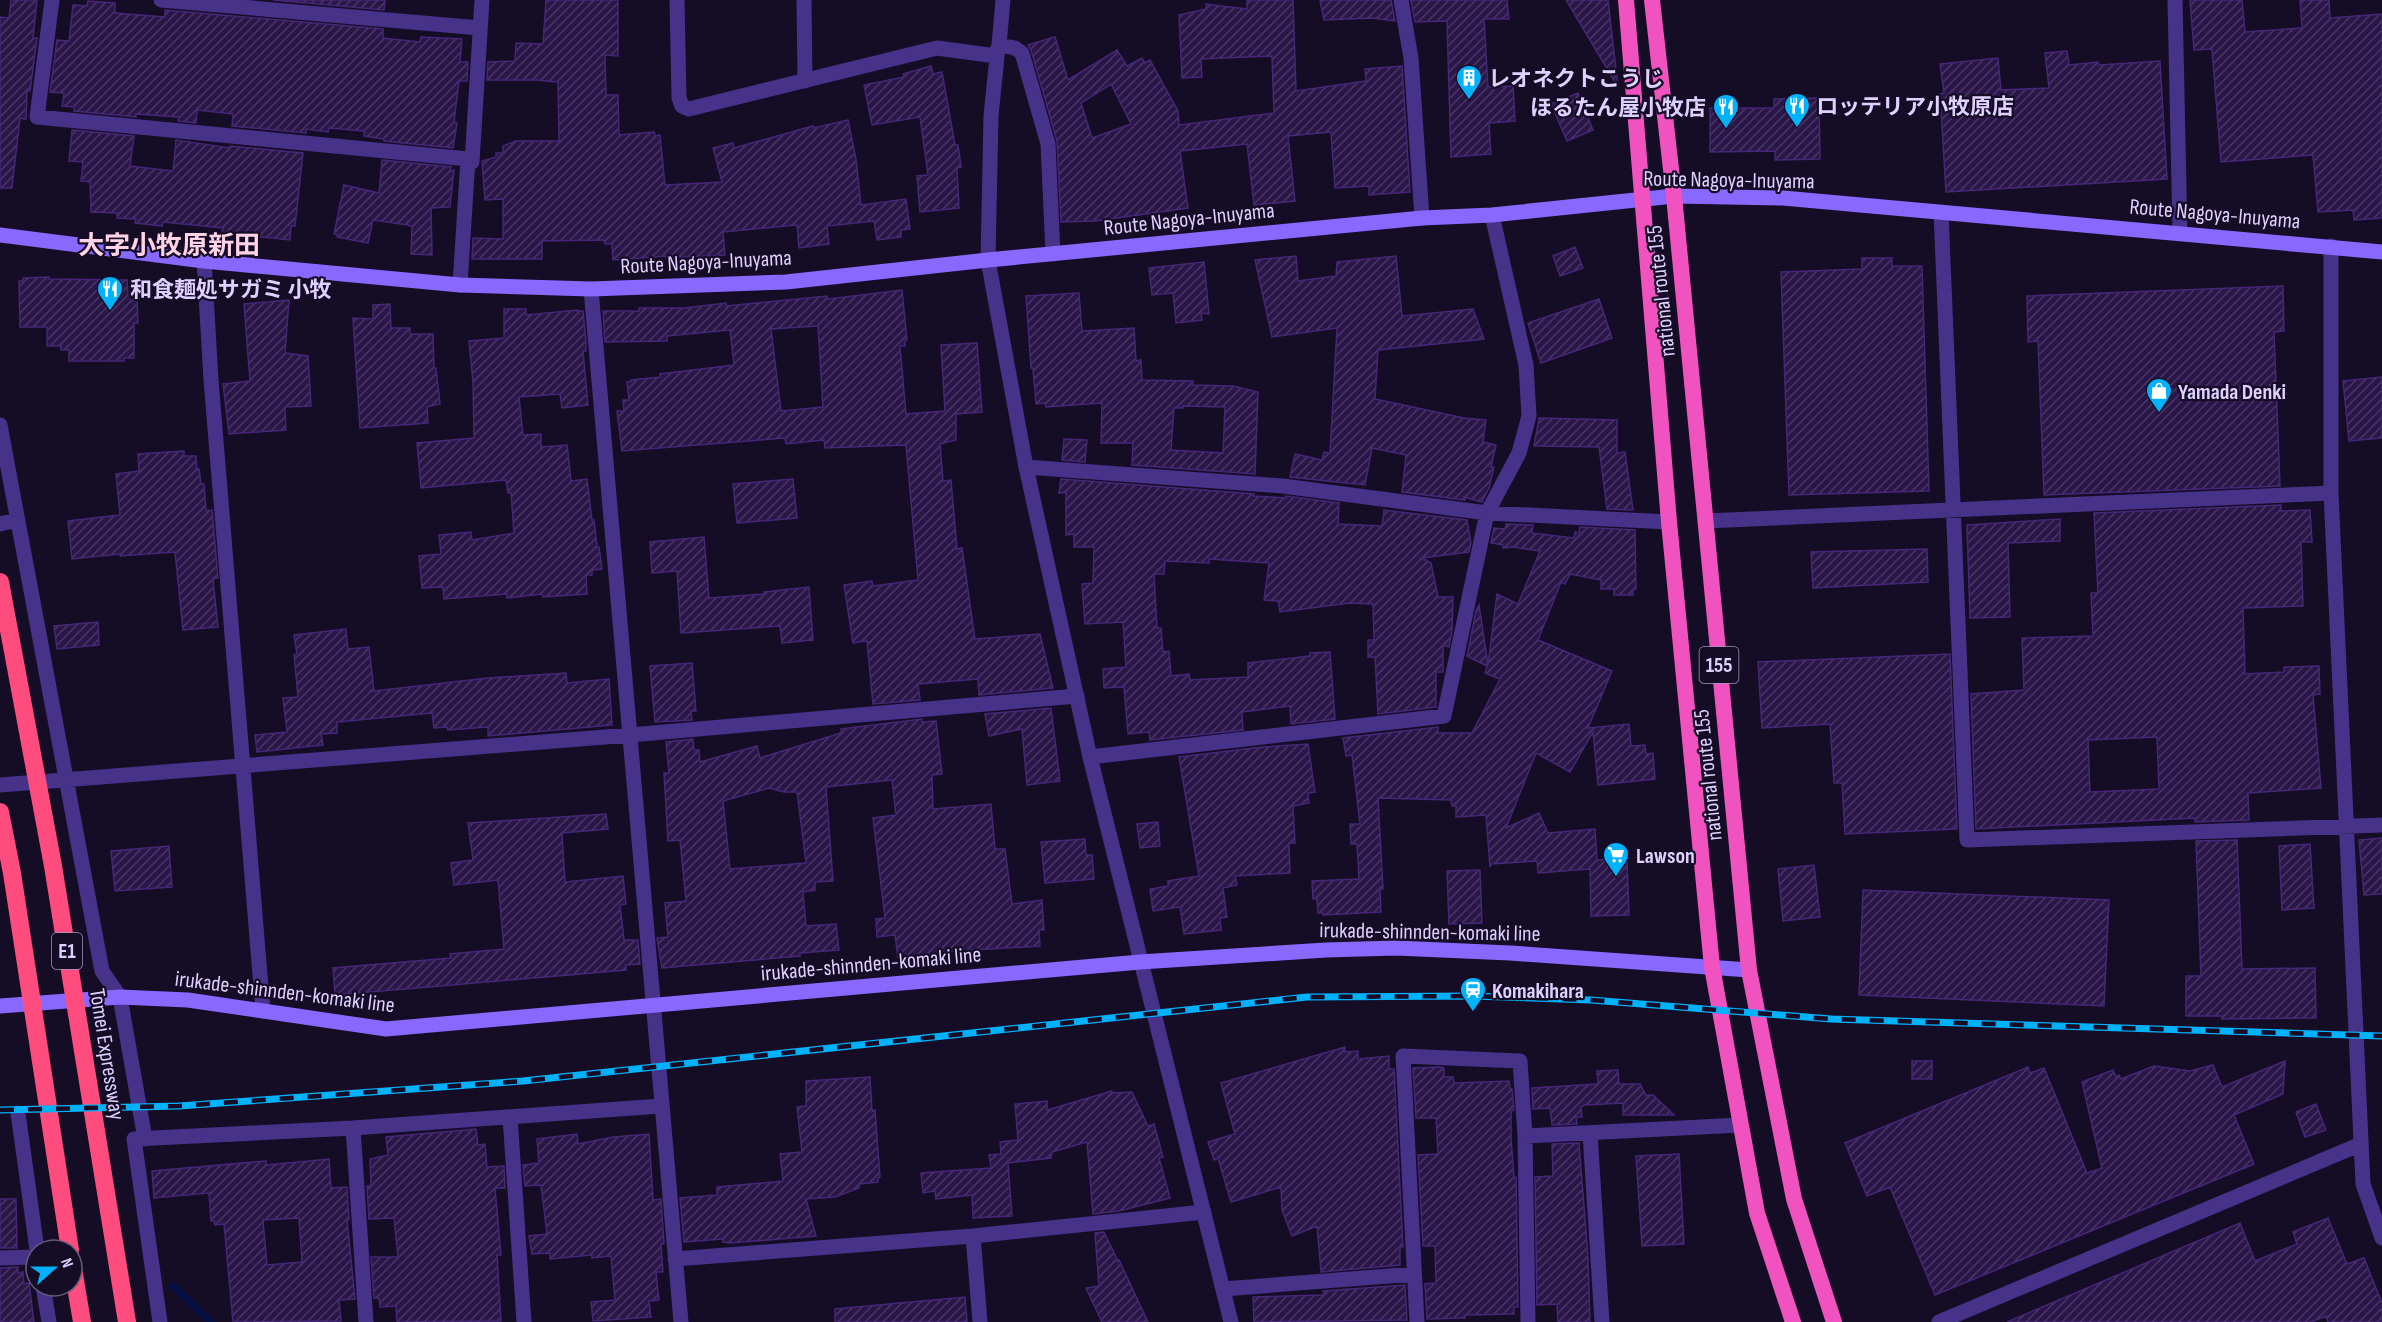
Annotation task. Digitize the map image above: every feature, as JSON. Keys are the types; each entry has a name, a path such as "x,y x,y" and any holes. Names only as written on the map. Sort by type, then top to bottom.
{"highway":[{"name":"national route 155","path":"1626,0 1669,522 1712,967 1757,1213 1792,1322"},
{"name":"national route 155","path":"1652,0 1674,196 1749,970 1794,1199 1834,1322"},
{"name":"Tomei Expressway","path":"0,582 53,866 127,1322"},
{"name":"E1","path":"0,812 12,873 68,1238"},
{"path":"78,1298 82,1322"}],"main road":[{"name":"Route Nagoya-Inuyama","path":"0,235 204,261 460,285 591,289 786,282 988,260 1422,218 1492,215 1674,196 1783,198 2382,252"},
{"name":"irukade-shinnden-komaki line","path":"0,1006 120,997 188,1000 386,1029 1140,962 1326,950 1396,948 1510,953 1749,970"}],"street":[{"path":"52,0 37,117 468,159 472,162 482,0"},
{"path":"161,0 223,3 480,28"},
{"path":"677,0 679,98 682,106 689,110 937,48 998,50 1015,48 1022,53 1048,144 1053,254"},
{"path":"804,0 806,81"},
{"path":"1003,0 991,116 988,260 1026,467 1090,757 1231,1322"},
{"path":"1401,0 1411,58 1422,218"},
{"path":"2175,0 2180,232"},
{"path":"460,285 468,159"},
{"path":"1941,212 1967,840 2382,825"},
{"path":"1090,757 1444,716 1486,513 1519,453 1529,416 1526,365 1492,215"},
{"path":"2331,246 2331,493 2363,1184 2382,1238"},
{"path":"204,261 213,415 263,1011"},
{"path":"591,289 681,1322"},
{"path":"0,425 102,971 120,997 145,1139"},
{"path":"1026,467 1283,486 1486,513 1669,522"},
{"path":"1705,521 2331,493"},
{"path":"0,524 18,520"},
{"path":"0,785 630,735 1077,696"},
{"path":"1417,1322 1403,1056 1520,1061 1525,1136 1528,1322"},
{"path":"160,1322 134,1140 352,1128 661,1106"},
{"path":"18,1113 35,1238"},
{"path":"510,1117 524,1322"},
{"path":"1525,1136 1740,1125"},
{"path":"352,1128 366,1322"},
{"path":"1590,1133 1602,1322"},
{"path":"1939,1322 2361,1144"},
{"path":"675,1259 973,1236 1204,1212"},
{"path":"973,1236 980,1322"},
{"path":"0,1258 24,1257"},
{"path":"1223,1289 1414,1275"},
{"path":"45,1298 49,1322"}],"building":[{"path":"11,0 37,0 33,38 37,38 30,91 27,91 26,119 20,118 12,188 0,188 0,17 9,18"},
{"path":"273,0 385,0 384,10"},
{"path":"546,0 618,0 618,56 605,55 606,95 618,95 619,135 654,132 655,136 660,135 665,185 722,182 713,148 733,143 734,148 813,126 814,128 848,120 856,159 861,205 906,199 910,229 901,230 901,237 877,240 874,221 827,226 829,244 799,248 797,225 723,232 725,255 613,260 612,244 605,244 604,240 542,241 542,259 472,259 473,238 503,239 503,199 485,200 482,161 496,157 496,153 503,153 503,146 516,141 559,141 558,82 487,80 488,62 515,61 516,43 543,44"},
{"path":"1247,0 1293,0 1296,91 1366,81 1365,69 1402,66 1410,192 1369,195 1369,186 1335,188 1331,132 1288,136 1295,201 1254,205 1247,144 1180,151 1188,208 1095,221 1061,222 1057,141 1028,45 1055,37 1068,80 1117,50 1127,66 1142,58 1145,63 1150,60 1178,111 1179,125 1274,113 1272,56 1201,59 1202,77 1182,78 1179,15 1206,9 1206,4 1247,9","holes":["1111,84 1131,124 1092,138 1081,103"]},
{"path":"1320,0 1391,0 1395,21 1373,18 1324,20"},
{"path":"1411,0 1507,0 1509,19 1484,19 1488,87 1513,86 1515,121 1489,123 1491,154 1451,157 1447,21 1415,22"},
{"path":"1566,0 1608,0 1618,87"},
{"path":"2190,0 2242,0 2245,32 2302,28 2300,0 2329,0 2330,18 2382,14 2382,218 2354,220 2353,210 2318,212 2313,155 2221,162 2212,49 2194,50"},
{"path":"88,1 115,3 115,13 165,17 165,10 383,29 383,38 420,42 421,37 462,39 460,62 468,62 467,81 459,81 453,148 384,141 384,139 364,136 364,131 329,128 328,132 306,129 306,133 232,126 233,114 197,110 196,123 178,121 179,117 136,114 136,117 74,111 74,107 62,106 64,93 50,92 57,40 69,41 73,5 87,6"},
{"path":"2067,51 2069,65 2160,61 2167,179 1946,192 1940,94 1944,93 1940,64 1998,58 2001,90 2049,88 2045,53"},
{"path":"931,66 933,74 942,72 955,145 958,145 961,167 957,168 959,208 920,212 917,176 928,175 920,117 872,125 864,85 904,77 903,74"},
{"path":"1578,93 1593,130 1567,141 1551,104"},
{"path":"1819,98 1820,159 1775,160 1775,151 1710,152 1710,108 1774,108 1774,99"},
{"path":"72,130 134,136 130,166 173,171 176,140 230,148 230,146 303,153 295,226 291,226 290,240 222,233 223,228 163,222 162,226 135,223 136,219 117,218 117,213 91,212 90,182 81,181 83,162 69,161"},
{"path":"382,160 451,167 450,171 454,170 450,207 431,208 432,255 411,254 412,227 408,225 373,220 368,243 337,237 338,235 334,234 344,185 379,193"},
{"path":"1575,247 1583,268 1560,276 1553,256"},
{"path":"1296,256 1298,281 1336,276 1337,262 1396,256 1402,316 1473,309 1484,339 1378,350 1375,399 1464,418 1486,420 1483,442 1496,445 1489,488 1482,502 1464,497 1465,500 1402,492 1406,455 1372,448 1365,485 1290,477 1295,454 1322,460 1324,452 1330,453 1337,328 1272,337 1255,260"},
{"path":"1862,258 1892,258 1892,266 1922,266 1929,491 1789,495 1781,272 1862,269"},
{"path":"1204,262 1209,314 1201,313 1202,320 1176,323 1173,293 1152,295 1149,268"},
{"path":"49,277 49,279 127,280 128,293 133,292 133,301 137,301 138,323 134,323 134,358 124,358 124,361 69,361 69,350 61,350 61,346 47,346 47,327 20,327 19,281 23,281 23,278"},
{"name":"Yamada Denki","path":"2283,286 2284,331 2274,332 2280,486 2044,495 2038,341 2028,342 2027,296"},
{"path":"902,290 907,340 905,340 905,346 900,346 906,414 945,411 941,345 977,343 982,412 956,414 956,440 940,444 943,481 951,480 957,549 962,548 975,639 1040,634 1053,688 979,695 978,679 918,684 920,700 873,704 867,641 853,643 844,585 872,581 873,586 918,580 906,445 825,448 824,440 786,444 785,438 622,451 617,411 624,411 623,400 629,400 627,382 660,377 660,374 734,365 730,330 667,336 667,341 605,342 603,311 639,311 639,308 684,308 726,303 726,306 827,296 828,299","holes":["818,326 823,407 781,411 771,329"]},
{"path":"1079,293 1082,331 1134,328 1136,361 1141,360 1142,380 1193,381 1193,385 1233,386 1258,392 1255,474 1132,465 1133,443 1101,443 1102,403 1046,407 1045,403 1036,404 1026,296","holes":["1183,406 1225,407 1223,453 1171,450 1174,408 1183,408"]},
{"path":"1599,299 1612,338 1541,363 1528,323"},
{"path":"289,300 285,353 308,356 311,406 285,407 286,430 229,434 223,384 250,381 244,304"},
{"path":"390,304 391,328 410,328 410,334 433,334 434,368 436,368 440,404 427,407 428,423 360,428 353,318 373,319 373,305"},
{"path":"504,309 526,309 526,315 583,311 586,351 583,351 588,405 562,408 560,394 519,397 523,435 541,434 541,447 567,445 571,481 587,479 592,520 594,520 602,569 592,570 592,575 586,575 587,594 543,597 542,594 507,598 507,594 444,599 443,587 422,588 419,556 441,554 439,535 471,532 472,540 514,533 511,493 508,493 506,480 421,488 417,443 474,438 473,383 469,341 504,338"},
{"path":"2382,377 2382,438 2349,441 2343,381"},
{"path":"1539,418 1617,420 1617,453 1625,452 1633,510 1607,509 1599,447 1534,446"},
{"path":"1064,439 1087,440 1085,462 1062,460"},
{"path":"184,451 184,456 196,456 201,484 204,484 206,511 212,510 218,578 213,579 218,627 183,630 175,552 72,559 68,521 120,515 116,474 139,471 138,454"},
{"path":"793,479 797,518 737,523 733,484"},
{"path":"1061,479 1254,494 1254,496 1286,498 1286,496 1339,503 1338,524 1382,526 1384,510 1467,520 1471,543 1469,552 1422,558 1431,563 1438,597 1453,597 1449,647 1443,645 1443,672 1436,672 1436,707 1378,714 1375,657 1368,657 1368,640 1374,640 1373,604 1350,603 1280,612 1278,601 1264,600 1269,563 1209,559 1209,563 1165,561 1164,574 1154,574 1157,628 1161,628 1163,652 1169,651 1171,676 1189,674 1190,680 1248,677 1248,663 1330,652 1335,719 1291,724 1290,706 1242,712 1243,730 1150,740 1149,732 1128,734 1124,687 1104,688 1103,669 1126,667 1123,622 1085,624 1082,584 1093,583 1094,547 1074,547 1074,534 1066,535 1066,492 1059,493"},
{"path":"2281,505 2281,511 2310,510 2312,542 2301,542 2303,606 2243,608 2245,674 2284,672 2284,667 2319,666 2320,694 2313,695 2321,788 2248,793 2249,820 2195,822 2195,818 1976,829 1971,694 2024,690 2022,638 2093,636 2091,593 2098,593 2094,513","holes":["2157,737 2159,789 2090,792 2088,740"]},
{"path":"2060,519 2060,541 2008,543 2010,617 1970,618 1967,525"},
{"path":"1506,524 1533,525 1532,533 1574,538 1575,532 1579,533 1580,527 1635,530 1636,589 1633,589 1633,595 1614,595 1614,589 1601,589 1601,580 1570,574 1565,584 1561,582 1538,640 1612,671 1588,728 1629,724 1631,746 1645,745 1646,754 1653,753 1655,779 1598,785 1593,732 1570,772 1536,753 1506,828 1539,813 1548,833 1595,829 1597,860 1627,859 1629,915 1591,916 1590,869 1538,873 1537,861 1491,864 1490,867 1486,815 1456,817 1456,806 1452,806 1451,800 1378,798 1383,889 1380,889 1381,912 1323,915 1323,913 1318,913 1317,899 1313,899 1312,881 1359,879 1357,844 1351,844 1350,824 1360,824 1352,755 1346,756 1343,738 1438,727 1438,733 1472,733 1500,679 1485,673 1487,666 1467,656 1476,611 1479,605 1488,665 1497,594 1518,604 1540,551 1513,547 1503,548 1503,545 1491,543 1494,528 1505,529"},
{"path":"704,537 709,598 764,594 764,592 809,587 813,640 782,643 780,626 681,633 677,571 652,573 650,542"},
{"path":"1927,549 1928,582 1813,588 1811,552"},
{"path":"98,622 99,645 57,649 54,626"},
{"path":"346,629 348,649 369,647 374,691 488,678 566,673 567,683 609,679 612,725 488,736 488,727 448,730 447,727 434,728 432,713 337,722 337,733 321,734 323,745 257,752 255,735 287,732 283,698 298,697 294,635"},
{"path":"1950,654 1957,829 1845,834 1842,783 1834,783 1830,724 1762,728 1758,662"},
{"path":"692,663 696,711 691,711 692,720 655,722 650,666"},
{"path":"1051,708 1060,781 1027,785 1022,729 989,736 985,714"},
{"path":"922,719 922,722 936,721 942,774 932,775 933,809 991,804 995,849 1005,849 1012,904 1042,900 1044,930 1039,930 1040,946 943,952 898,958 895,935 877,937 876,919 885,918 873,818 896,815 892,780 826,787 833,881 815,882 815,890 803,892 806,926 836,924 839,950 800,953 800,956 662,968 657,938 668,937 665,903 686,901 680,840 668,841 664,773 669,773 666,742 693,739 694,750 699,750 700,762 757,746 760,758 841,733 841,729","holes":["769,788 784,792 797,792 806,863 730,869 723,801"]},
{"path":"1308,744 1315,792 1308,793 1309,803 1293,806 1295,843 1289,843 1290,873 1235,876 1237,885 1223,888 1227,917 1220,918 1221,930 1184,934 1180,907 1153,911 1150,889 1168,886 1168,881 1199,876 1179,757"},
{"path":"606,814 608,829 562,833 565,882 623,876 626,904 620,905 624,940 638,940 640,964 626,965 626,970 335,995 333,968 451,958 450,954 504,949 498,880 454,885 451,863 473,860 468,823"},
{"path":"1158,822 1160,846 1140,848 1137,824"},
{"path":"2382,838 2382,894 2364,895 2359,840"},
{"path":"1085,839 1086,855 1092,855 1094,879 1045,883 1041,842"},
{"path":"2237,840 2242,969 2315,968 2316,1018 2222,1019 2222,1016 2186,1016 2186,976 2201,976 2196,841"},
{"path":"2310,844 2314,908 2282,910 2279,846"},
{"path":"169,846 172,887 115,891 111,851"},
{"path":"1814,865 1820,917 1783,921 1778,869"},
{"path":"1480,870 1482,923 1449,924 1447,871"},
{"path":"1863,890 2109,900 2104,1006 1859,995"},
{"path":"1345,1047 1345,1052 1358,1051 1358,1059 1389,1056 1389,1069 1394,1069 1403,1247 1400,1247 1400,1265 1321,1272 1317,1226 1292,1236 1282,1210 1281,1187 1231,1202 1218,1158 1214,1160 1208,1142 1235,1134 1221,1083"},
{"path":"1912,1061 1932,1061 1932,1079 1912,1079"},
{"path":"2285,1061 2283,1094 2234,1115 2254,1164 1935,1295 1890,1187 1867,1196 1845,1143 2028,1067 2030,1073 2044,1068 2087,1173 2102,1168 2082,1082 2113,1070 2116,1077 2119,1075 2121,1079 2154,1066 2190,1071 2213,1065 2222,1087"},
{"path":"1413,1068 1444,1068 1444,1077 1453,1077 1454,1083 1509,1081 1510,1089 1512,1089 1514,1110 1511,1111 1511,1139 1514,1177 1516,1177 1518,1307 1514,1307 1514,1314 1465,1315 1465,1318 1427,1319 1425,1284 1436,1283 1435,1246 1423,1246 1418,1155 1438,1154 1436,1118 1416,1118"},
{"path":"1618,1070 1619,1084 1640,1084 1646,1095 1653,1095 1674,1115 1623,1115 1623,1103 1585,1105 1581,1107 1582,1117 1576,1117 1577,1124 1552,1125 1550,1108 1533,1109 1532,1088 1598,1084 1597,1071"},
{"path":"870,1077 872,1111 875,1110 880,1177 878,1182 859,1184 859,1188 835,1197 806,1199 816,1236 730,1243 723,1242 723,1239 684,1242 680,1198 717,1195 717,1187 783,1181 780,1154 802,1152 797,1107 806,1106 806,1081"},
{"path":"1112,1091 1112,1093 1132,1092 1148,1126 1154,1124 1163,1157 1159,1158 1170,1198 1119,1211 1093,1214 1087,1142 1052,1152 1051,1158 1008,1163 1012,1216 973,1218 972,1195 936,1199 935,1191 923,1193 921,1173 991,1168 989,1155 1001,1154 1000,1142 1018,1140 1015,1104 1047,1101 1047,1110"},
{"path":"2316,1104 2326,1130 2305,1137 2296,1112"},
{"path":"476,1129 478,1145 485,1144 487,1167 504,1166 505,1188 495,1188 501,1255 497,1255 501,1321 397,1322 396,1306 380,1307 379,1298 374,1298 371,1257 398,1257 394,1218 369,1219 367,1186 371,1186 370,1159 388,1155 386,1137"},
{"path":"577,1134 578,1144 613,1137 649,1134 653,1200 661,1199 664,1244 661,1244 663,1272 656,1272 659,1300 649,1301 651,1317 593,1321 591,1302 615,1300 611,1256 592,1258 592,1255 550,1259 550,1253 532,1254 529,1236 547,1234 541,1185 525,1186 523,1165 539,1163 537,1139"},
{"path":"1579,1143 1588,1257 1590,1322 1558,1322 1557,1304 1537,1305 1535,1177 1553,1176 1552,1144"},
{"path":"1679,1154 1684,1244 1642,1246 1636,1156"},
{"path":"329,1159 331,1188 347,1187 349,1220 347,1220 355,1299 339,1300 341,1321 233,1322 224,1224 215,1225 214,1221 211,1221 209,1193 154,1198 152,1171 266,1161 266,1165","holes":["299,1218 302,1262 267,1265 263,1220"]},
{"path":"0,1199 16,1199 17,1248 0,1248"},
{"path":"2328,1218 2347,1264 2364,1258 2382,1303 2382,1322 2328,1322 2326,1316 2311,1322 2007,1322 2240,1223 2255,1261 2297,1244 2293,1232"},
{"path":"1104,1232 1148,1322 1102,1322 1086,1288 1099,1286 1095,1233"},
{"path":"18,1267 18,1273 23,1272 24,1298 31,1298 34,1322 0,1322 0,1268"},
{"path":"1405,1285 1407,1320 1254,1322 1253,1297 1324,1295 1323,1291"},
{"path":"965,1297 967,1322 835,1322 835,1309"}],"waterway":[{"path":"173,1286 211,1322"}],"railway":[{"path":"0,1110 179,1106 523,1081 1307,997 1472,996 1591,1000 1831,1019 2382,1036"}],"place":[{"name":"レオネクトこうじ","path":"1469,101"},
{"name":"ロッテリア小牧原店","path":"1797,129"},
{"name":"ほるたん屋小牧店","path":"1726,130"},
{"name":"和食麺処サガミ 小牧","path":"110,312"},
{"name":"Yamada Denki","path":"2159,414"},
{"name":"Lawson","path":"1616,878"},
{"name":"Komakihara","path":"1473,1013"}],"district":[{"name":"大字小牧原新田","path":"169,245"}]}
